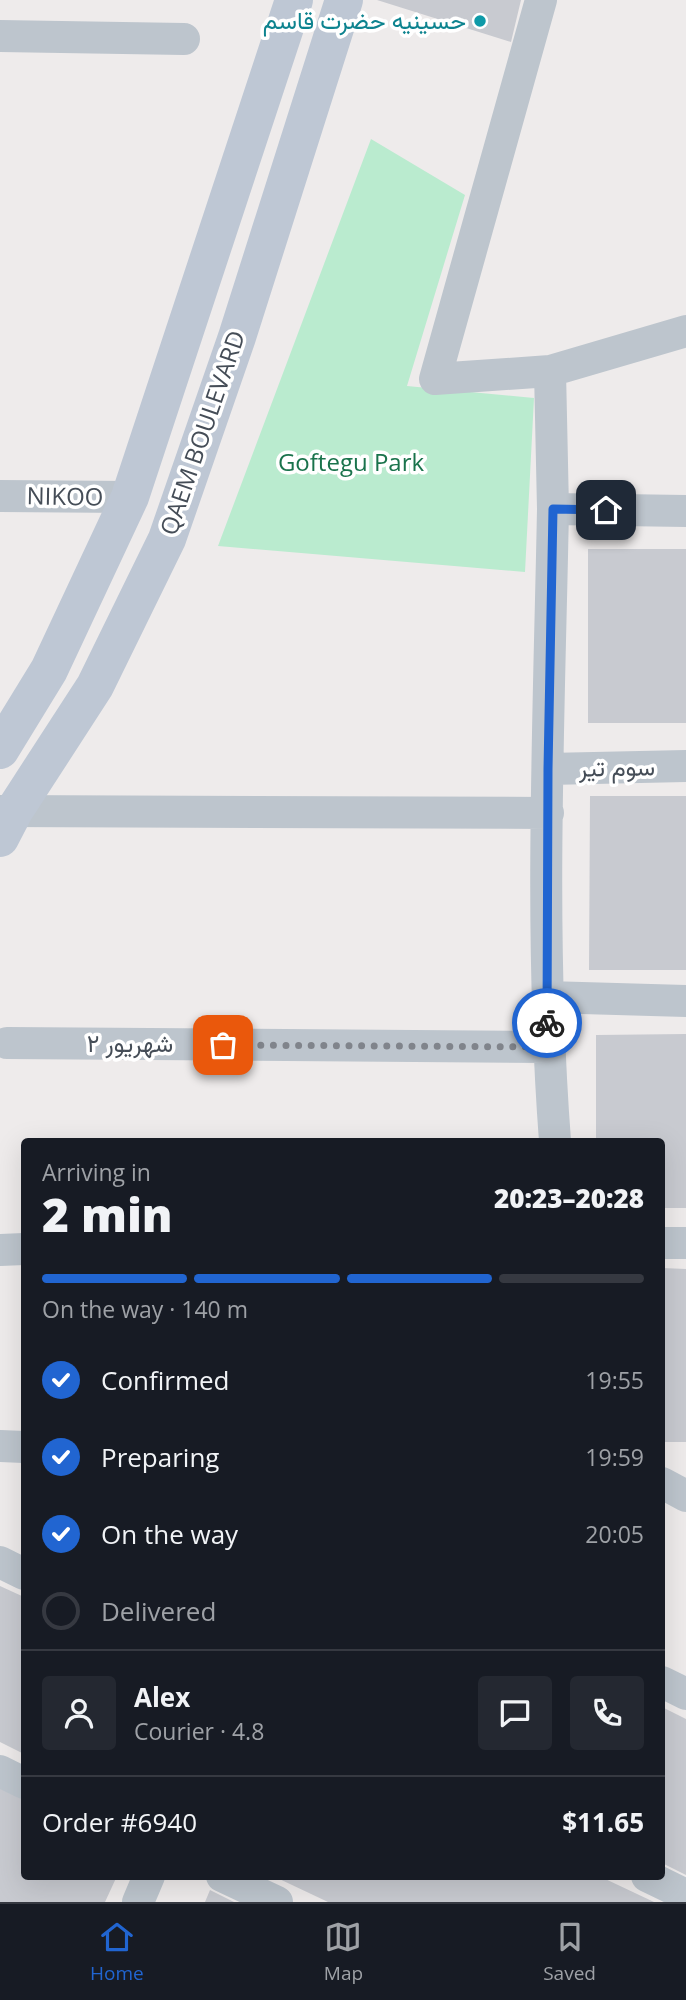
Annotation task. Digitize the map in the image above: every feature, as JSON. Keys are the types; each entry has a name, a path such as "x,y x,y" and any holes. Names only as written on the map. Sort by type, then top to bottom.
{"street":[{"name":"QAEM BOULEVARD","path":"0,750 49,670 130,497 294,0"},
{"name":"QAEM BOULEVARD","path":"5,820 95,686 167,539 237,337 344,0"},
{"path":"541,0 435,379 550,371 686,331"},
{"path":"0,36 184,39"},
{"path":"550,371 553,509 547,997 555,1138"},
{"name":"NIKOO","path":"0,496 130,497"},
{"path":"553,509 686,511"},
{"name":"سوم تیر","path":"548,769 686,766"},
{"path":"5,820 548,813"},
{"path":"547,997 686,1001"},
{"name":"شهریور ۲","path":"7,1043 548,1047"},
{"path":"665,1242 686,1243"},
{"path":"0,1250 21,1250"},
{"path":"0,1446 21,1447"},
{"path":"665,1483 686,1484"},
{"path":"665,1485 686,1496"},
{"path":"0,1562 21,1572"},
{"path":"665,1684 686,1694"},
{"path":"0,1771 21,1782"},
{"path":"138,1902 147,1880"},
{"path":"231,1880 278,1902"},
{"path":"655,1880 686,1895"}],"green space":[{"name":"Goftegu Park","path":"371,139 465,195 407,386 534,398 525,572 218,546"}],"building":[{"name":"حسینیه حضرت قاسم","path":"377,0 521,0 511,42"},
{"path":"588,549 686,549 686,723 588,723"},
{"path":"590,796 686,796 686,970 589,970"},
{"path":"686,1034 686,1208 665,1208 665,1138 596,1138 596,1035"},
{"path":"665,1268 686,1269 686,1442 665,1442"},
{"path":"0,1586 21,1596 21,1752 0,1742"},
{"path":"665,1708 686,1719 686,1875 665,1864"},
{"path":"0,1785 21,1796 21,1880 115,1880 105,1902 0,1902"},
{"path":"281,1880 607,1880 654,1902 328,1902"},
{"path":"210,1890 234,1902 205,1902"}],"way so far":[{"path":"223,1045 548,1047 547,1023"}],"place":[{"name":"حسینیه حضرت قاسم","path":"480,21"}],"route":[{"path":"547,1023 553,509 606,510"}]}
